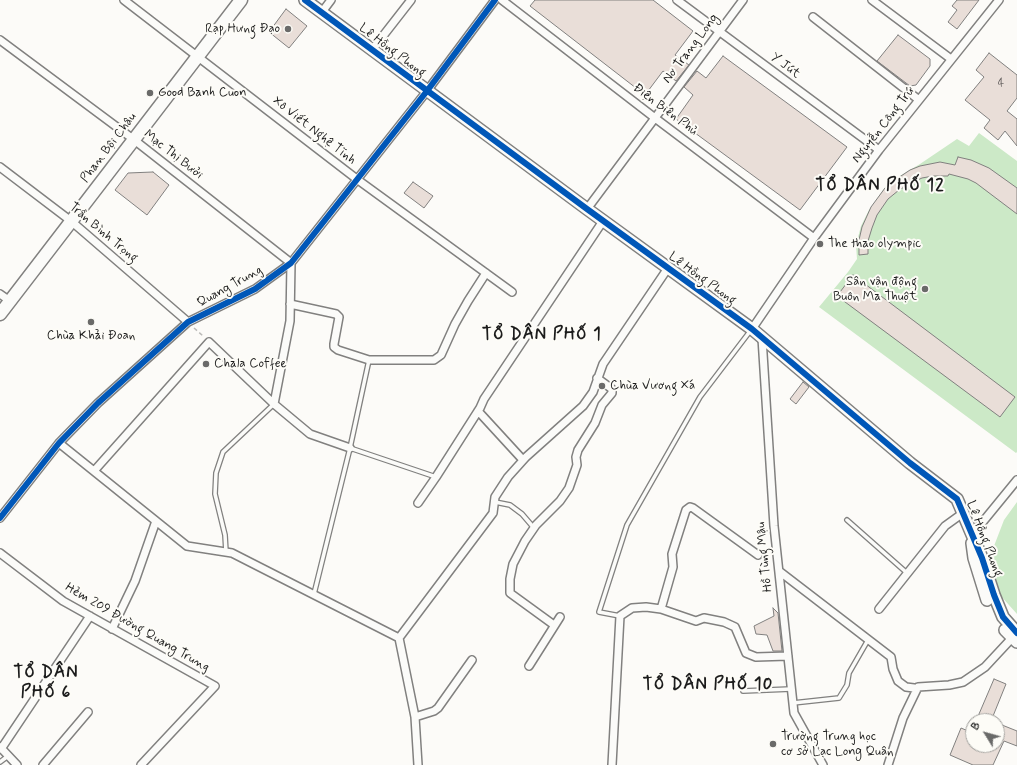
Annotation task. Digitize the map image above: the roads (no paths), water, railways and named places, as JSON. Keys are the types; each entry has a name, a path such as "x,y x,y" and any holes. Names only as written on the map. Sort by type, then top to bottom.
{"main road":[{"name":"Phan Bội Châu","path":"0,314 5,297 71,221 241,0"}],"street":[{"name":"Xô Viết Nghệ Tĩnh","path":"124,0 358,180 512,292"},
{"name":"Lê Hồng Phong","path":"305,0 603,221 752,329 910,463 957,499 972,535 974,558 987,600 997,622 1015,638"},
{"path":"322,12 331,0"},
{"path":"372,50 411,0"},
{"name":"Quang Trung","path":"0,518 59,442 98,403 188,322 255,289 291,263 358,180 495,0"},
{"name":"Điện Biên Phủ","path":"502,0 814,238"},
{"name":"Y Jút","path":"677,0 879,150"},
{"name":"Nơ Trang Long","path":"587,209 743,0"},
{"path":"872,0 951,59"},
{"name":"Nguyễn Công Trứ","path":"752,329 814,238 879,150 999,0"},
{"path":"813,17 919,100"},
{"name":"Mạc Thị Bưởi","path":"0,40 133,139 291,263"},
{"name":"Trần Bình Trọng","path":"0,167 71,221 188,322"},
{"path":"418,503 478,411 484,399 603,221"},
{"path":"274,404 290,321 291,263"},
{"path":"418,765 415,717 399,638 494,513 495,498 508,477 523,460 583,406 592,392 603,364 668,268"},
{"path":"290,304 336,314 339,317 334,347 338,350 369,360 434,360 441,355 455,324 486,273"},
{"name":"Hồ Tùng Mậu","path":"762,338 774,526 794,713 823,765"},
{"path":"94,471 209,342 274,404 310,434 350,448"},
{"path":"554,626 510,593 510,579 513,564 525,541 534,528 560,501 569,488 577,465 576,457 578,450 595,423 602,405 612,393 612,389 598,378"},
{"path":"478,411 523,460"},
{"path":"59,442 187,546 232,553 399,638"},
{"path":"972,535 1017,480"},
{"path":"661,609 673,567 672,554 686,510 693,508 758,556"},
{"path":"879,609 945,526 963,513"},
{"path":"112,629 136,581 156,521"},
{"name":"Hẻm 209 Đường Quang Trung","path":"0,553 63,601 215,686 141,765"},
{"path":"779,571 891,657 893,669 898,681 906,687 916,688 949,685 963,682 985,667 1015,638"},
{"path":"612,765 620,616 632,608 646,607 661,609 696,620 704,618 724,622 735,627 746,653 756,657 788,656"},
{"path":"17,765 1,748 90,616"},
{"path":"529,666 560,617"},
{"path":"415,717 434,711 438,708 472,660"},
{"path":"888,765 903,718 916,688"},
{"path":"43,765 88,712"}],"lane":[{"path":"620,616 599,612 627,525 700,397 752,329"},
{"path":"314,594 350,448 369,360"},
{"path":"226,552 225,535 215,494 216,473 223,452 274,404"},
{"path":"350,448 436,477"},
{"path":"494,502 510,506 522,514 534,528"},
{"path":"846,520 908,573"},
{"path":"793,703 839,698 847,685 850,673 868,640"},
{"path":"743,691 791,689"},
{"path":"0,762 8,756"}],"place":[{"name":"Rạp Hưng Đạo","path":"288,29"},
{"name":"Good Banh Cuon","path":"150,93"},
{"name":"The thao olympic","path":"820,244"},
{"name":"Sân vận động Buôn Ma Thuột","path":"925,289"},
{"name":"Chùa Khải Đoan","path":"91,322"},
{"name":"Chala Coffee","path":"206,364"},
{"name":"Chùa Vương Xá","path":"602,386"},
{"name":"Trường Trung học cơ sở Lạc Long Quân","path":"773,744"}],"district":[{"name":"TỔ DÂN PHỐ 12","path":"880,186"},
{"name":"TỔ DÂN PHỐ 1","path":"542,335"},
{"name":"TỔ DÂN PHỐ 6","path":"46,683"},
{"name":"TỔ DÂN PHỐ 10","path":"708,685"}]}
